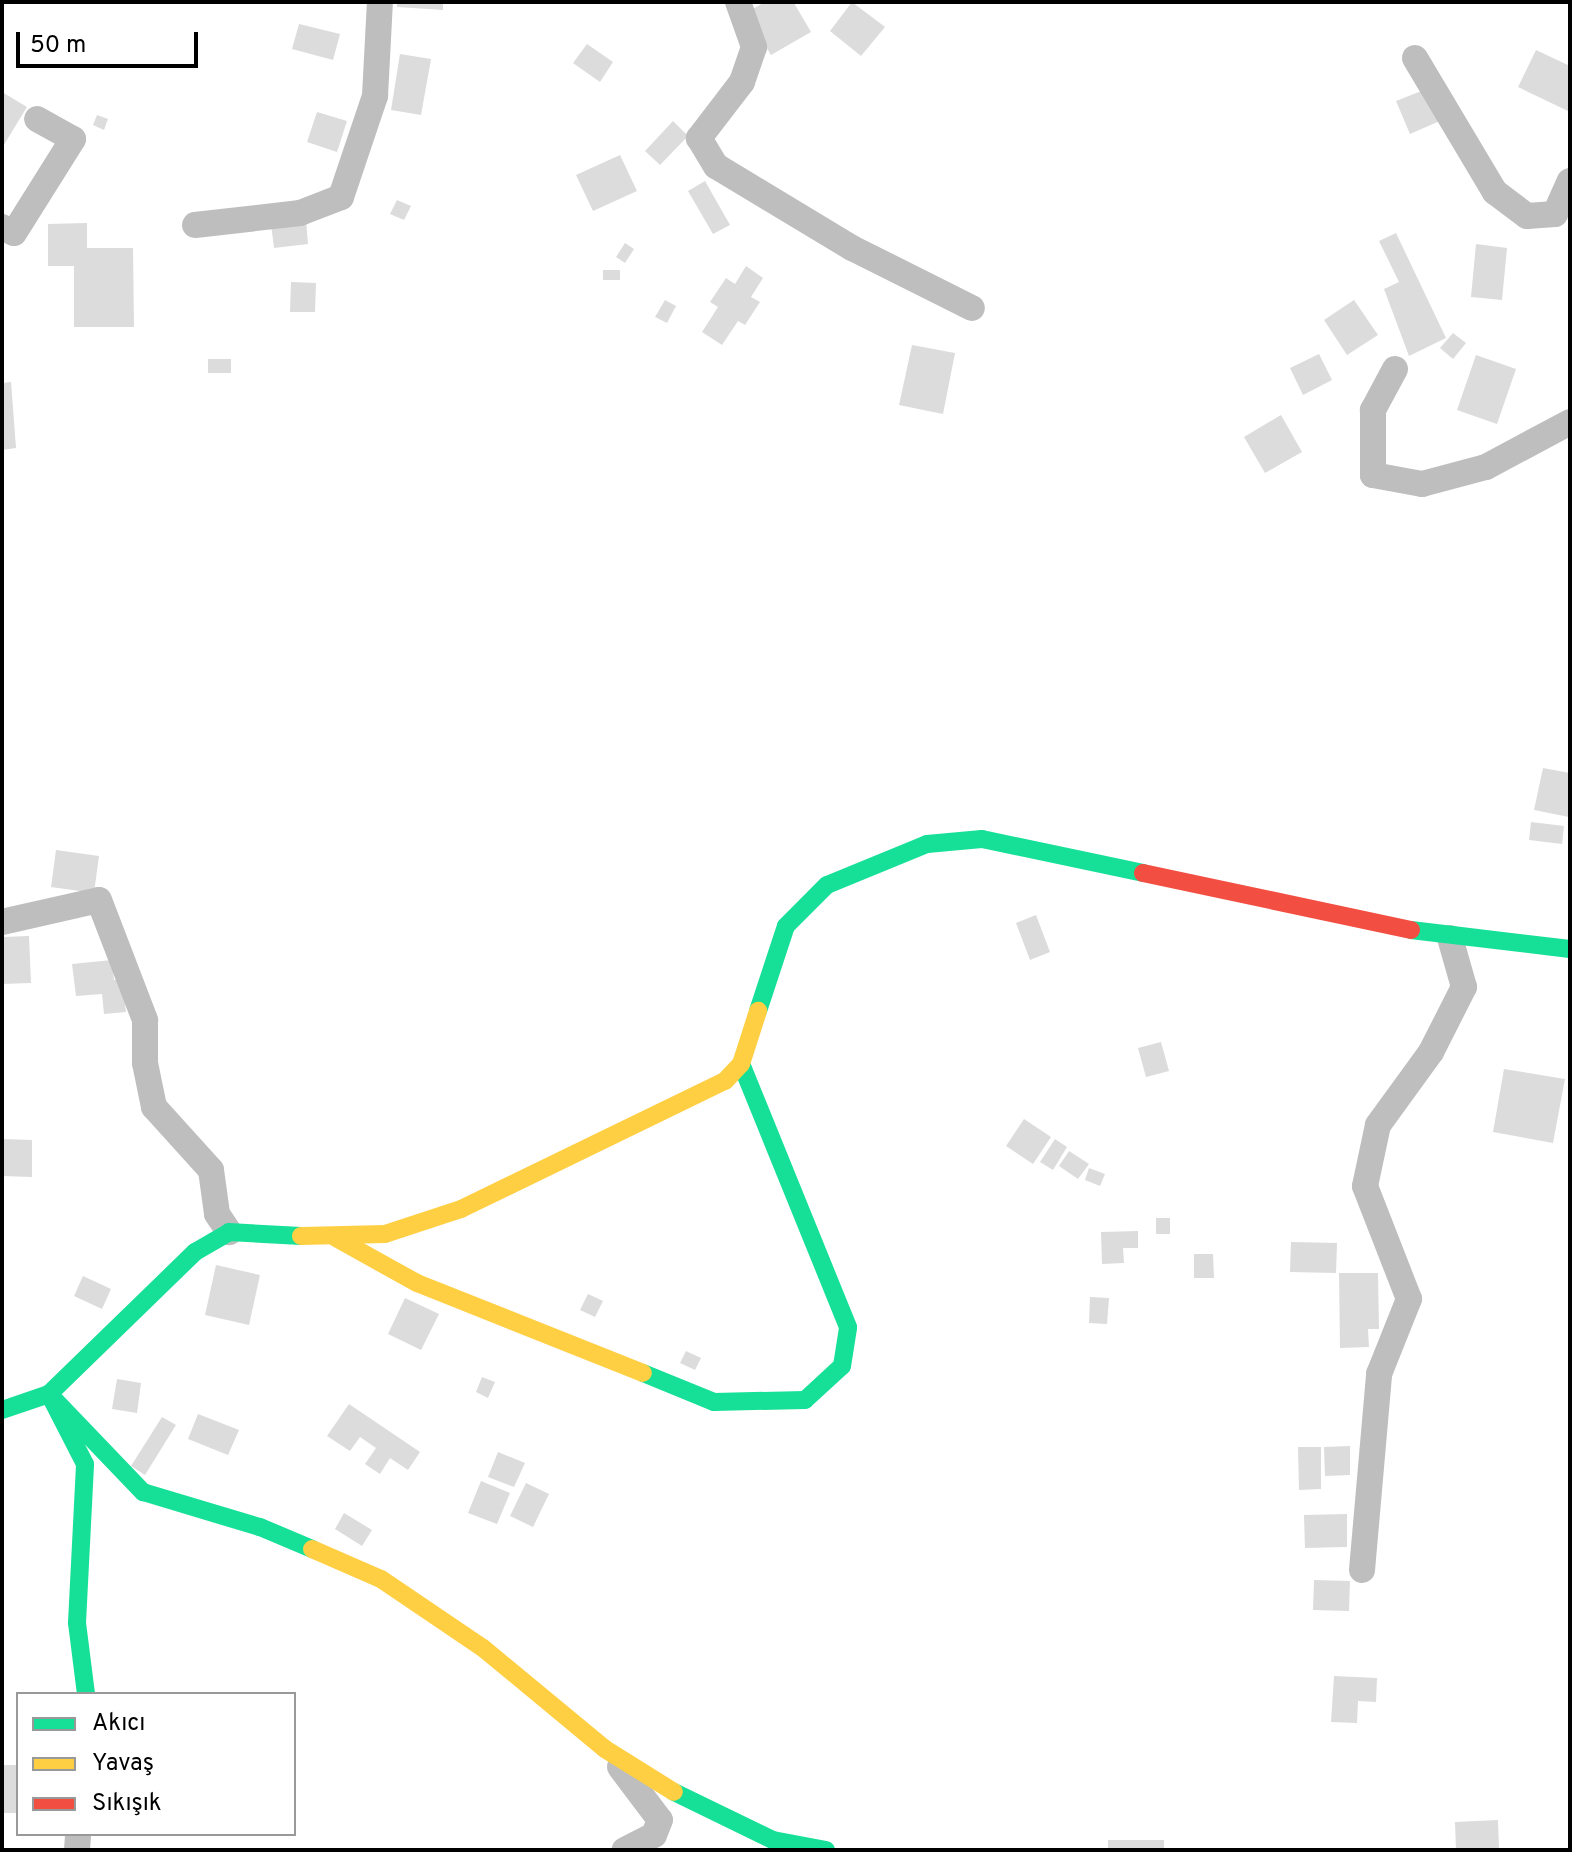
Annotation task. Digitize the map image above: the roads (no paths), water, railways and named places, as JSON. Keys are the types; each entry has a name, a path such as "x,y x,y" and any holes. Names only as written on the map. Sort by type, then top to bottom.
{"street":[{"path":"195,225 300,213 341,197 375,96 380,2"},
{"path":"738,2 754,47 742,82 699,138 716,166 852,248 972,308"},
{"path":"1415,58 1495,192 1527,216 1555,214 1570,181"},
{"path":"2,227 14,233 73,139 37,119"},
{"path":"1395,369 1373,410 1373,475 1422,484 1486,467 1570,422"},
{"path":"2,1410 49,1394 195,1252 229,1232 336,1238 385,1234 461,1209 652,1120 725,1081 741,1064 786,926 827,885 927,844 982,839 1450,938 1570,949"},
{"path":"2,922 99,900 145,1020 145,1063 154,1107 211,1170 217,1214 229,1232"},
{"path":"1362,1570 1379,1374 1409,1299 1365,1186 1378,1125 1431,1052 1464,987 1450,938"},
{"path":"336,1238 417,1283 714,1402 805,1400 842,1366 848,1327 741,1064"},
{"path":"49,1394 85,1464 77,1623 86,1692"},
{"path":"49,1394 106,1459 143,1492 260,1527 381,1579 483,1648 605,1749 671,1790 773,1840 826,1850"},
{"path":"605,1749 660,1820 654,1835 625,1850"}]}
